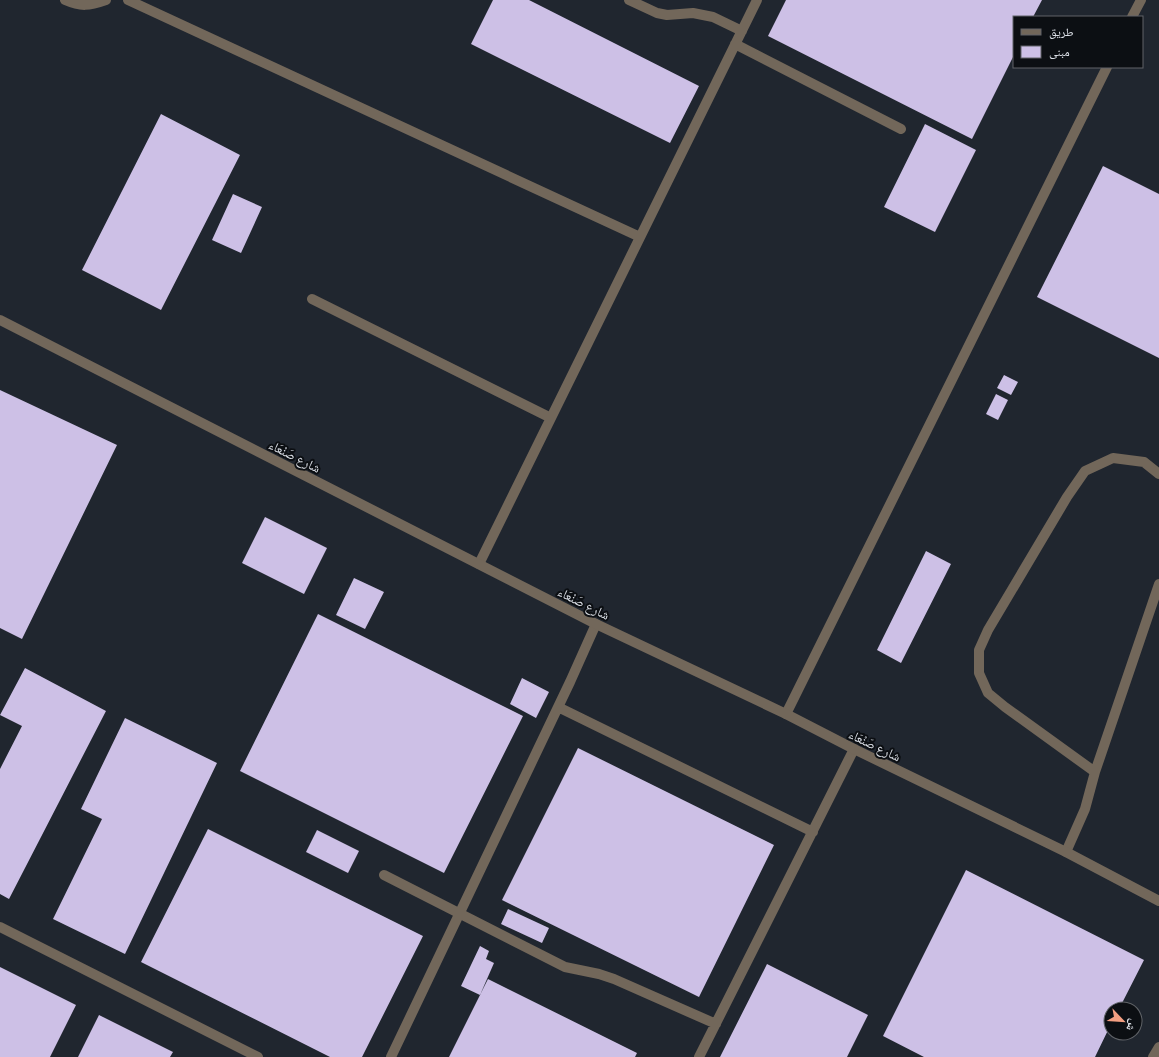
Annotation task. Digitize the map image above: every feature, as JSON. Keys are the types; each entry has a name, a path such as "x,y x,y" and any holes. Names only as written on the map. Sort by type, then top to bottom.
{"street":[{"path":"65,0 76,5 87,6 106,0"},
{"path":"128,0 640,237"},
{"path":"629,0 657,13 667,15 693,13 713,17 742,31"},
{"path":"479,564 757,0"},
{"path":"1133,16 1141,0"},
{"path":"735,44 901,129"},
{"path":"786,714 1107,68"},
{"path":"312,299 551,418"},
{"name":"شارع صَنْعَاء","path":"0,320 596,624 786,714 854,749 1066,852 1159,901"},
{"path":"1095,772 988,693 979,672 979,650 988,630 1059,510 1085,471 1113,458 1144,462 1159,474"},
{"path":"1066,852 1085,809 1095,772 1159,584"},
{"path":"391,1057 596,624"},
{"path":"558,707 813,832"},
{"path":"699,1057 854,749"},
{"path":"384,875 565,967 599,974 614,979 716,1024"},
{"path":"0,926 258,1057"},
{"path":"1153,1057 1159,1047"}],"building":[{"path":"493,0 529,0 699,86 670,143 471,44"},
{"path":"786,0 1042,0 1034,16 1013,16 1013,57 972,139 768,36"},
{"path":"161,114 240,155 161,310 82,270"},
{"path":"925,124 976,150 935,232 884,207"},
{"path":"1103,166 1159,194 1159,358 1037,297"},
{"path":"233,194 262,207 241,253 212,240"},
{"path":"1004,375 1018,382 1011,395 997,388"},
{"path":"0,390 117,445 22,639 0,628"},
{"path":"996,394 1008,400 998,420 986,414"},
{"path":"265,517 327,548 304,594 242,563"},
{"path":"926,551 951,564 901,663 877,650"},
{"path":"354,578 384,592 365,629 336,615"},
{"path":"318,614 523,716 444,873 240,771"},
{"path":"25,668 106,711 9,899 0,894 0,769 22,726 0,715"},
{"path":"522,678 549,692 536,718 510,704"},
{"path":"125,718 217,763 125,954 53,919 102,819 81,809"},
{"path":"578,748 774,845 699,997 502,900"},
{"path":"208,829 423,936 362,1057 330,1057 141,962"},
{"path":"317,830 359,851 348,873 306,852"},
{"path":"966,870 1144,960 1123,1001 1103,1001 1103,1040 1095,1057 924,1057 883,1036"},
{"path":"508,909 549,928 542,943 501,924"},
{"path":"480,946 489,951 486,959 494,963 480,995 461,986"},
{"path":"767,964 868,1015 847,1057 720,1057"},
{"path":"0,967 76,1005 50,1057 0,1057"},
{"path":"488,979 637,1053 635,1057 449,1057"},
{"path":"99,1015 173,1052 170,1057 78,1057"}]}
